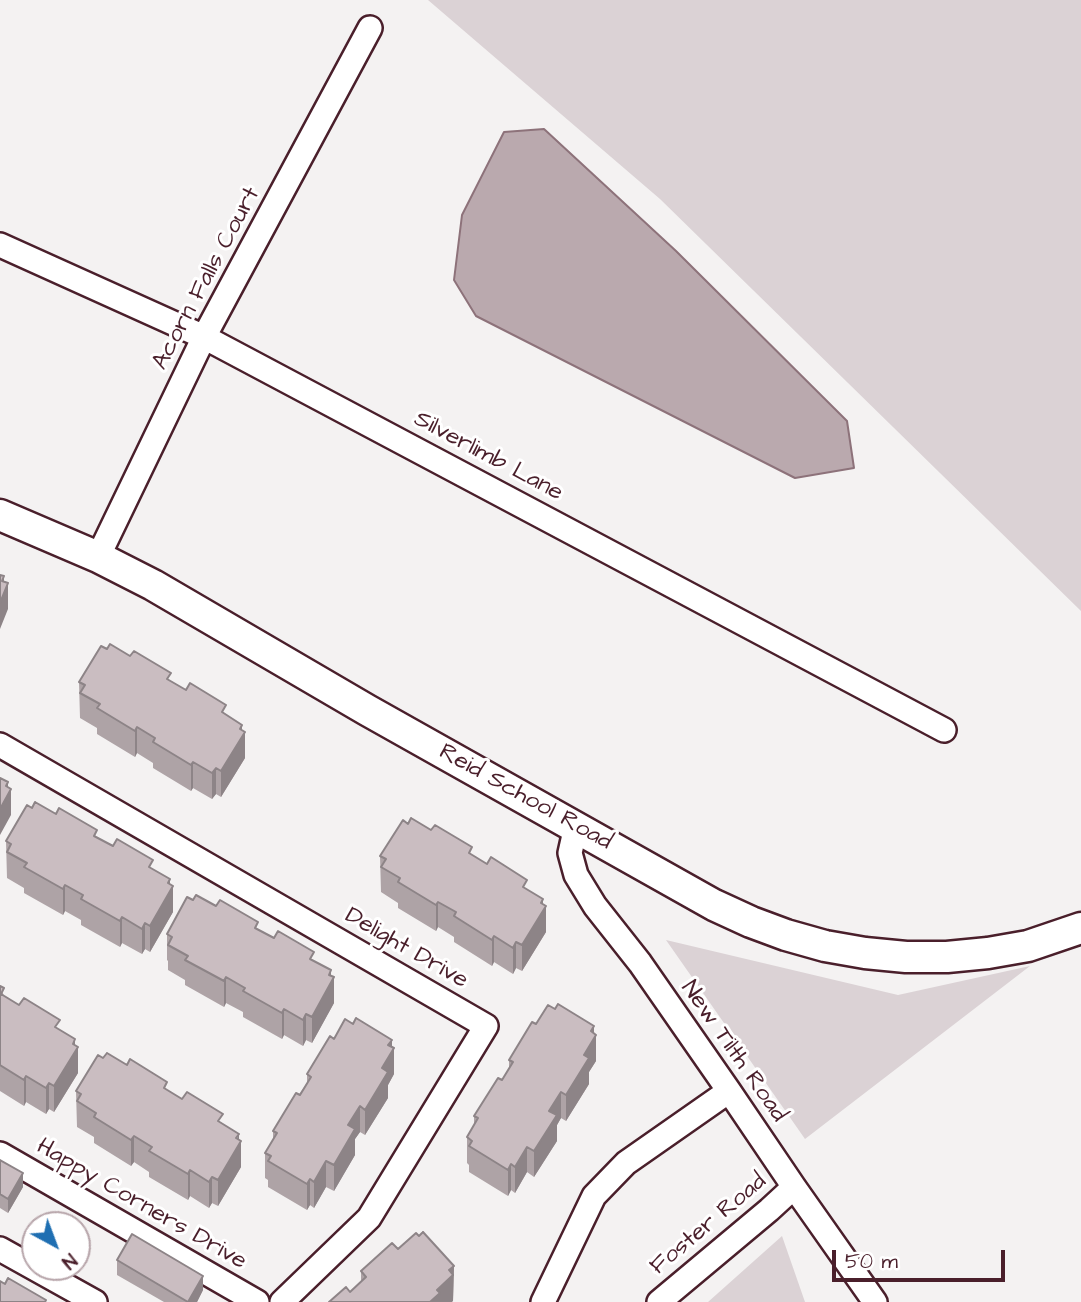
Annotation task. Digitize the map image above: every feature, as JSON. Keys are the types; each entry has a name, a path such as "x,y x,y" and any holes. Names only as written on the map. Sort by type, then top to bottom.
{"street":[{"name":"Acorn Falls Court","path":"98,557 204,337 370,28"},
{"name":"Silverlimb Lane","path":"0,245 204,337 944,730"},
{"name":"Reid School Road","path":"0,515 98,557 153,585 367,710 714,905 774,931 825,946 865,953 947,957 1028,946 1081,929"},
{"name":"Delight Drive","path":"0,745 486,1026 369,1218 282,1302"},
{"name":"New Tilth Road","path":"576,826 570,853 576,875 875,1302"},
{"path":"542,1302 594,1196 626,1163 729,1091"},
{"name":"Happy Corners Drive","path":"0,1154 257,1302"},
{"name":"Foster Road","path":"659,1302 794,1187"},
{"path":"0,1249 95,1302"}],"shaded area":[{"path":"428,0 1081,0 1081,611 660,199"},
{"path":"544,129 676,251 847,421 854,468 795,478 476,316 454,280 462,215 504,132"},
{"path":"666,940 898,995 1030,966 805,1139"},
{"path":"782,1236 805,1302 708,1302"}],"building":[{"path":"0,575 4,576 2,581 8,583 0,603"},
{"path":"110,644 130,656 134,651 171,673 167,679 186,690 190,683 226,705 222,712 242,725 240,729 245,732 221,771 216,768 212,773 193,762 191,765 153,742 155,738 137,727 135,731 97,708 100,704 80,693 85,685 79,682 101,646 107,649"},
{"path":"0,778 8,782 6,786 11,789 0,809"},
{"path":"35,802 56,814 59,808 97,830 94,836 113,846 117,839 153,860 149,867 170,879 168,883 173,886 150,926 145,923 142,929 122,917 120,921 81,899 83,895 65,885 63,889 24,867 27,863 7,852 11,844 6,841 27,805 32,808"},
{"path":"411,818 431,830 435,825 472,847 469,853 487,864 491,857 527,880 523,887 543,899 541,903 546,906 522,945 516,942 513,948 494,936 492,940 454,916 456,912 438,902 436,905 398,882 400,878 381,867 386,859 380,856 403,820 408,824"},
{"path":"196,895 216,906 220,900 258,922 255,928 274,938 278,931 314,952 310,959 331,970 329,975 334,977 312,1017 306,1014 303,1020 284,1009 282,1013 243,991 245,988 226,977 224,981 185,960 188,956 168,945 172,937 167,934 187,897 193,900"},
{"path":"0,986 4,988 1,994 19,1005 24,998 60,1020 55,1027 75,1039 73,1044 78,1047 54,1086 49,1083 46,1088 26,1076 24,1080 0,1065"},
{"path":"558,1004 594,1026 591,1031 596,1035 584,1055 589,1058 566,1095 561,1092 549,1111 557,1115 534,1151 527,1147 515,1167 511,1164 508,1170 469,1146 472,1141 467,1137 478,1118 474,1116 498,1078 502,1080 513,1062 509,1060 532,1022 536,1024 548,1005 555,1009"},
{"path":"356,1018 392,1040 388,1045 394,1048 382,1068 388,1072 365,1110 360,1106 348,1125 355,1129 334,1165 326,1161 314,1182 310,1179 307,1184 268,1161 271,1156 265,1153 277,1133 273,1131 296,1093 300,1095 311,1077 307,1074 330,1036 334,1039 345,1019 353,1024"},
{"path":"107,1053 127,1065 130,1059 167,1082 164,1088 182,1099 187,1092 223,1114 218,1121 239,1134 236,1138 241,1141 218,1180 212,1177 209,1182 190,1170 188,1174 149,1151 152,1147 134,1136 131,1140 94,1117 96,1113 77,1101 81,1094 76,1091 98,1055 103,1058"},
{"path":"0,1160 23,1173 8,1199 0,1194"},
{"path":"423,1232 454,1266 449,1270 453,1275 437,1290 440,1293 430,1302 329,1302 346,1287 350,1292 366,1277 361,1271 392,1243 398,1249 416,1233 419,1236"},
{"path":"132,1234 203,1276 188,1302 117,1260"},
{"path":"8,1278 46,1300 45,1302 0,1302 0,1281 5,1284"}]}
